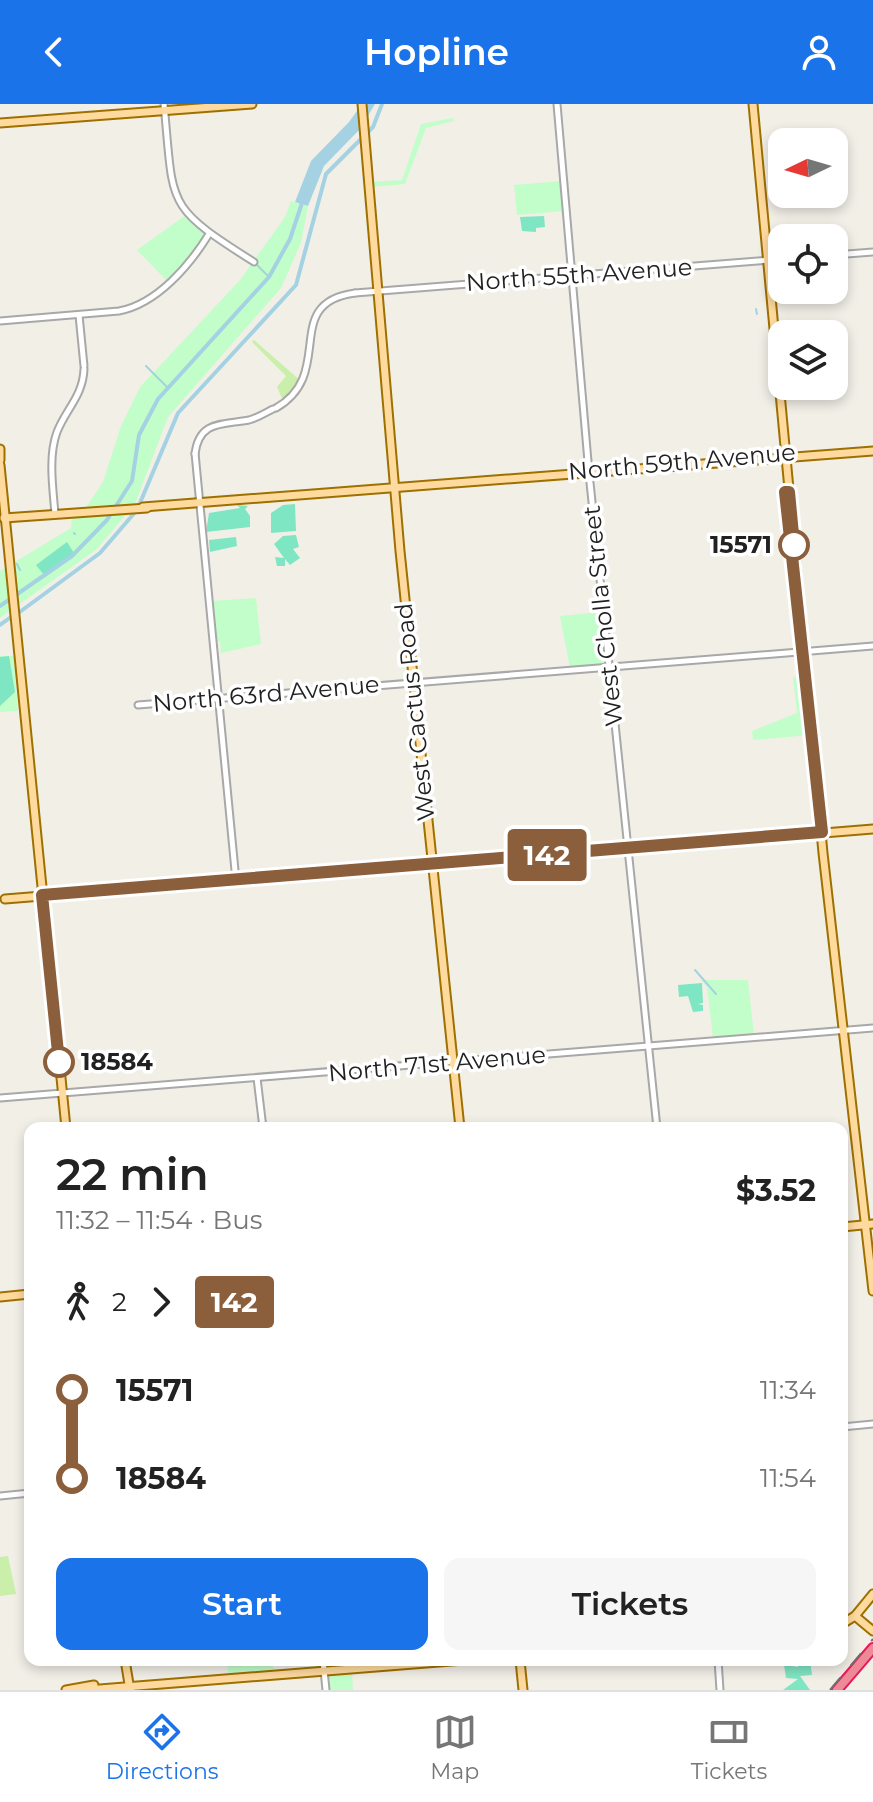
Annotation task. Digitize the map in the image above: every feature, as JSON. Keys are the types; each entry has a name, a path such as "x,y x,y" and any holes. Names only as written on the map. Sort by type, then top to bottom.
{"highway":[{"path":"839,1690 873,1651"}],"main road":[{"path":"0,123 165,107 252,104"},
{"path":"753,104 794,580 804,651"},
{"name":"West Cactus Road","path":"361,105 393,487 430,865 459,1122"},
{"path":"0,449 2,518 65,1122"},
{"name":"North 59th Avenue","path":"784,456 873,449"},
{"name":"North 59th Avenue","path":"2,518 873,449"},
{"path":"813,456 827,451"},
{"path":"787,493 835,949"},
{"path":"794,580 800,600"},
{"path":"2,899 873,829"},
{"path":"823,833 873,1291"},
{"path":"830,915 835,931"},
{"path":"848,1228 868,1226"},
{"path":"0,1297 24,1295"},
{"path":"848,1620 873,1594"},
{"path":"856,1614 873,1629"},
{"path":"126,1666 128,1688"},
{"path":"87,1690 380,1666"},
{"path":"521,1666 523,1690"},
{"path":"66,1690 128,1688"}],"street":[{"name":"West Cholla Street","path":"557,104 588,471 656,1122"},
{"path":"165,107 174,192 185,214 209,234 254,262"},
{"path":"0,321 125,310 146,301 188,262 209,234"},
{"path":"848,254 873,252"},
{"name":"North 55th Avenue","path":"199,502 195,453 202,433 214,424 250,420 292,396 304,378 318,310 332,298 377,291 767,261"},
{"path":"55,514 55,439 80,395 84,368 79,314"},
{"path":"199,502 236,881"},
{"name":"North 63rd Avenue","path":"138,705 873,646"},
{"name":"North 71st Avenue","path":"0,1098 873,1028"},
{"path":"257,1078 262,1122"},
{"path":"848,1426 873,1424"},
{"path":"0,1496 24,1494"},
{"path":"324,1666 326,1690"},
{"path":"718,1666 720,1690"}],"green space":[{"path":"453,118 454,121 426,128 405,184 372,187 372,182 402,180 421,124"},
{"path":"561,181 564,211 517,215 514,185"},
{"path":"291,201 308,206 301,243 281,288 168,417 135,504 97,549 0,618 0,571 71,528 72,516 81,515 103,482 121,426 140,387 240,280 285,217"},
{"path":"186,215 209,234 168,282 137,250"},
{"path":"544,216 545,227 536,228 536,232 522,231 520,217"},
{"path":"254,340 302,382 284,403 277,387 286,376 252,342"},
{"path":"295,504 296,531 271,533 271,513 283,505"},
{"path":"237,505 248,506 245,509 250,516 250,527 206,532 209,513 240,508"},
{"path":"296,535 299,547 293,549 300,558 290,565 285,559 285,566 277,566 275,557 284,558 274,544 283,536"},
{"path":"236,537 237,546 210,552 209,540"},
{"path":"67,542 74,553 44,575 36,565"},
{"path":"256,598 261,644 221,653 220,641 214,641 211,601"},
{"path":"601,612 605,665 570,668 560,616"},
{"path":"0,656 14,656 18,711 0,712"},
{"path":"9,656 15,692 0,706 0,657"},
{"path":"804,676 810,735 753,740 752,731 797,713 793,677"},
{"path":"701,980 748,980 754,1035 713,1038 707,987"},
{"path":"702,983 703,1003 698,1004 703,1005 703,1011 693,1012 688,996 679,997 678,985"},
{"path":"8,1556 16,1594 0,1596 0,1557"},
{"path":"227,1666 274,1666 274,1672 228,1673"},
{"path":"784,1666 811,1666 812,1675 800,1676 810,1690 783,1690 798,1679 786,1678"},
{"path":"352,1671 353,1690 328,1690 327,1674"}],"water":[{"path":"362,104 375,104 360,129 324,166 308,206 295,202 311,161"}],"waterway":[{"path":"17,614 100,553 137,510 178,413 296,285 326,174 373,127 382,104"},
{"path":"0,606 72,556 107,520 132,481 139,435 158,399 269,277 290,239 303,200"},
{"path":"256,264 269,277"},
{"path":"756,309 757,314"},
{"path":"146,366 167,387"},
{"path":"17,564 20,570"},
{"path":"0,625 11,617"},
{"path":"695,970 716,994"}],"railway":[{"path":"830,1690 873,1639"}],"bus line":[{"name":"142","path":"59,1062 42,895 822,832 785,492 789,492 794,545"}],"place":[{"name":"15571","path":"794,545"},
{"name":"18584","path":"59,1062"}]}
